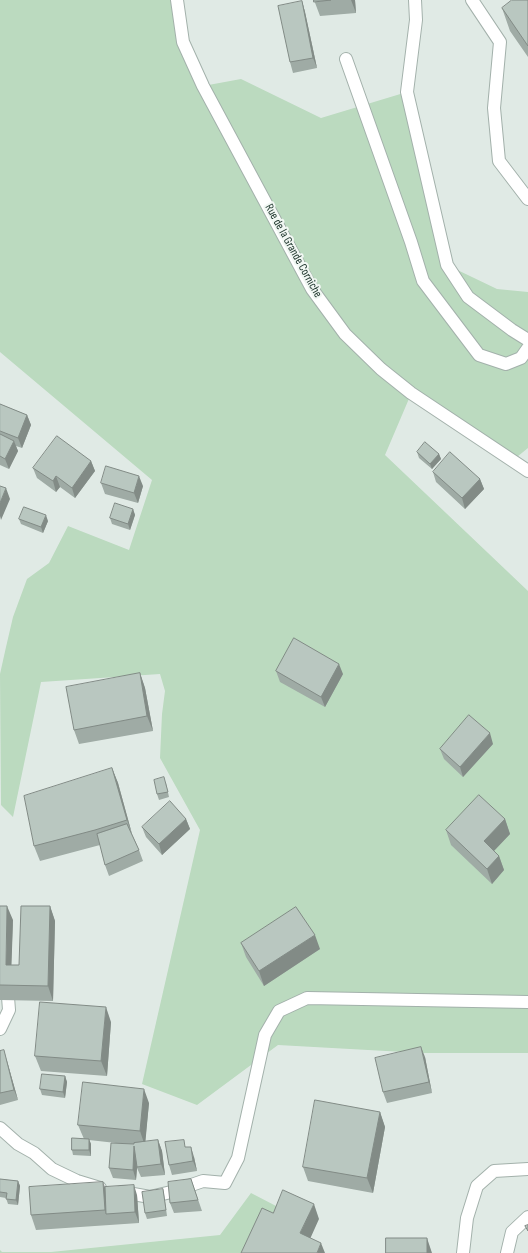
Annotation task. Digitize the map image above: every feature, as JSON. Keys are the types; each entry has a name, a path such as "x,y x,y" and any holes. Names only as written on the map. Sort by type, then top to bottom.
{"street":[{"name":"Rue de la Grande Corniche","path":"178,0 183,42 203,86 312,289 345,334 382,369 411,393 528,471"},
{"path":"415,0 416,20 407,92 447,265 468,297 528,340"},
{"path":"472,0 500,42 494,108 499,161 528,199"},
{"path":"346,59 424,281 479,355 506,364 521,358 528,348"},
{"path":"0,1029 9,1010 6,972"},
{"path":"0,1128 18,1144 34,1153 52,1169 77,1181 93,1186 150,1197 171,1192 203,1181 226,1183 238,1158 265,1035 279,1010 307,998 528,1002"},
{"path":"463,1253 467,1218 477,1186 494,1171 528,1169"},
{"path":"507,1253 512,1232 528,1218"}],"green space":[{"path":"0,0 177,0 183,42 203,86 241,79 321,118 407,92 447,265 497,289 528,292 528,448 512,461 411,394 385,455 528,591 528,1053 422,1053 278,1045 197,1105 142,1084 200,830 160,758 162,714 165,691 160,674 41,682 13,817 1,805 0,674 13,617 27,579 49,563 68,526 129,550 152,480 0,352"},
{"path":"251,1193 278,1207 256,1253 0,1253 0,1250 2,1252 51,1252 220,1235"}],"building":[{"path":"314,0 331,0 314,2"},
{"path":"512,0 528,0 528,46 502,8"},
{"path":"302,1 313,58 290,62 278,6"},
{"path":"0,404 27,415 18,438 0,431"},
{"path":"0,434 14,441 5,459 0,456"},
{"path":"57,436 91,461 72,488 56,476 53,481 33,468"},
{"path":"425,442 439,454 430,464 417,452"},
{"path":"450,452 480,479 462,498 433,472"},
{"path":"106,466 139,476 134,493 101,483"},
{"path":"0,486 6,488 0,503"},
{"path":"115,503 133,509 128,524 110,518"},
{"path":"24,507 46,515 41,527 19,519"},
{"path":"294,638 339,664 321,697 276,671"},
{"path":"140,673 147,716 74,730 66,687"},
{"path":"469,715 490,733 460,767 440,749"},
{"path":"112,768 127,820 34,846 24,796"},
{"path":"164,777 168,792 157,794 154,780"},
{"path":"479,795 505,819 484,841 499,856 487,869 446,830"},
{"path":"170,801 186,819 159,844 142,827"},
{"path":"127,824 139,850 105,865 97,834"},
{"path":"0,906 7,906 6,965 19,965 21,906 50,906 48,986 0,985"},
{"path":"296,907 315,935 259,971 241,943"},
{"path":"40,1002 106,1007 101,1061 35,1056"},
{"path":"421,1047 429,1082 383,1092 375,1058"},
{"path":"4,1050 14,1090 0,1093 0,1051"},
{"path":"42,1074 65,1076 63,1092 40,1089"},
{"path":"83,1082 144,1089 140,1131 78,1125"},
{"path":"315,1100 380,1112 367,1178 303,1167"},
{"path":"72,1138 89,1139 89,1150 72,1150"},
{"path":"158,1140 161,1164 137,1167 134,1146 133,1170 109,1168 111,1143 134,1144"},
{"path":"184,1140 185,1147 191,1147 193,1161 169,1165 165,1142"},
{"path":"0,1179 18,1181 16,1200 6,1199 7,1193 0,1192"},
{"path":"191,1179 198,1200 170,1203 168,1182"},
{"path":"103,1182 105,1210 31,1215 29,1187"},
{"path":"134,1185 135,1212 106,1214 105,1187"},
{"path":"163,1189 166,1210 145,1213 142,1192"},
{"path":"283,1190 314,1204 300,1233 321,1243 317,1253 241,1253 262,1208 273,1213"},
{"path":"386,1238 427,1238 427,1253 386,1253"}]}
